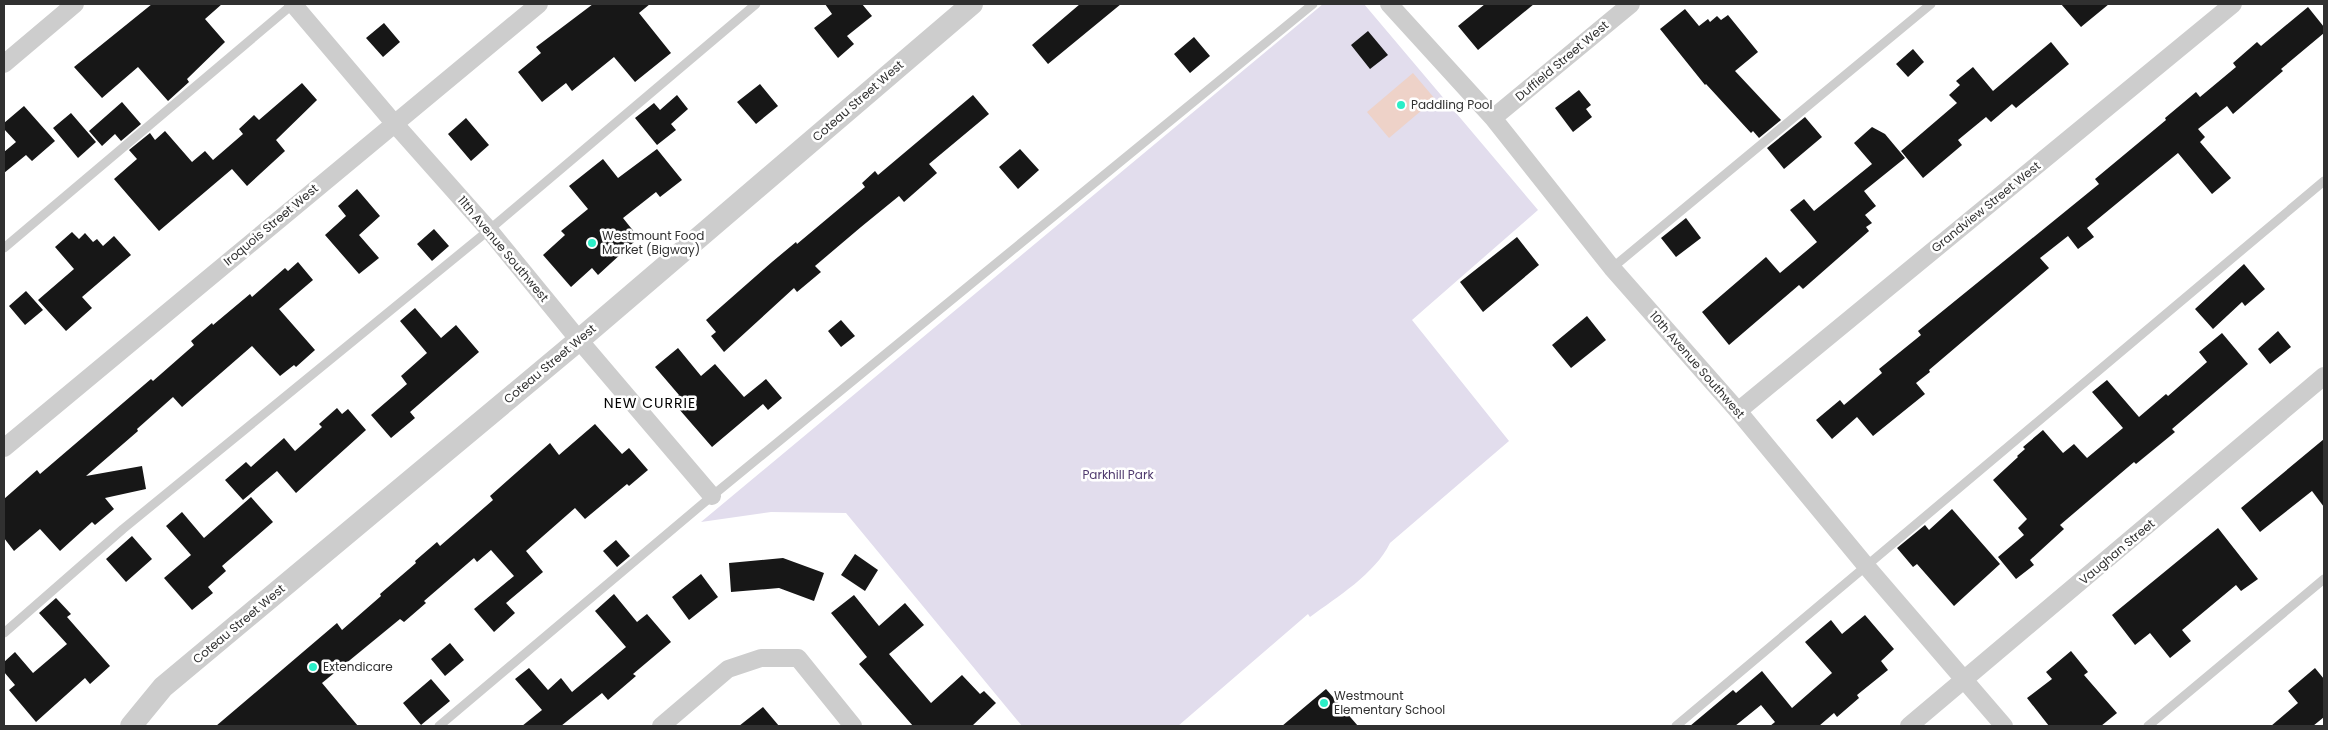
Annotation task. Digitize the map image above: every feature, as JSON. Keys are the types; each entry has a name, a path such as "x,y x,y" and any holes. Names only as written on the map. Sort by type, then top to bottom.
{"street":[{"path":"4,64 75,4"},
{"name":"11th Avenue Southwest","path":"293,4 488,230 712,496"},
{"name":"Iroquois Street West","path":"4,448 539,4"},
{"name":"Coteau Street West","path":"131,726 163,688 579,340 972,4"},
{"name":"10th Avenue Southwest","path":"1389,4 1494,118 1612,268 1738,411 1867,567 2004,726"},
{"name":"Duffield Street West","path":"1494,118 1631,4"},
{"name":"Grandview Street West","path":"1738,411 2233,4"},
{"name":"Vaughan Street","path":"1909,726 1966,680 2324,376"},
{"path":"661,726 728,669 761,658 798,658 853,726"},
{"path":"114,726 163,688"}],"lane":[{"path":"4,248 293,4"},
{"path":"4,633 123,529 488,230 756,4"},
{"path":"439,726 712,496 1313,4"},
{"path":"1612,268 1931,4"},
{"path":"1676,726 2324,181"},
{"path":"2148,726 2324,579"}],"green space":[{"name":"Parkhill Park","path":"1323,4 1364,4 1538,210 1412,320 1509,441 1390,543 1375,565 1365,575 1310,617 1308,614 1178,726 1022,726 846,513 771,512 701,522"}],"shaded area":[{"name":"Paddling Pool","path":"1413,73 1435,99 1389,138 1367,112"}],"building":[{"path":"152,4 222,4 205,19 225,42 187,79 189,82 168,101 138,67 102,98 74,67"},
{"path":"593,4 650,4 639,13 671,53 635,82 614,57 572,91 566,83 542,102 518,72 541,53 536,47"},
{"path":"825,4 862,4 872,16 847,36 854,44 838,58 814,28 832,14"},
{"path":"1080,4 1121,4 1048,64 1032,45"},
{"path":"1485,4 1534,4 1478,50 1458,26"},
{"path":"2061,4 2109,4 2081,27"},
{"path":"2308,7 2324,27 2324,33 2281,69 2283,71 2233,114 2227,106 2198,129 2205,137 2200,142 2231,178 2212,194 2178,153 2087,228 2094,237 2078,249 2068,236 2040,258 2049,268 1916,383 1925,394 1873,436 1857,417 1832,439 1816,420 1840,400 1844,405 1882,373 1879,369 1921,335 1918,331 2099,184 2095,179 2166,120 2165,118 2196,92 2200,97 2236,67 2233,63 2257,42 2261,46"},
{"path":"1685,9 1699,26 1708,19 1710,22 1717,16 1721,20 1728,15 1758,52 1735,71 1781,120 1759,138 1753,131 1751,133 1705,85 1660,29"},
{"path":"384,23 400,42 383,57 366,38"},
{"path":"1368,31 1388,55 1370,69 1351,45"},
{"path":"1194,37 1210,56 1190,73 1174,54"},
{"path":"2051,42 2069,64 2016,108 2012,104 1991,122 1986,117 1958,140 1962,145 1923,178 1901,151 1957,103 1949,95 1960,85 1956,81 1973,67 1993,91"},
{"path":"1913,49 1924,62 1908,77 1896,64"},
{"path":"302,83 317,100 276,140 285,151 247,186 232,169 159,231 114,179 137,159 129,150 150,133 155,140 165,131 192,162 205,151 213,160 243,134 239,129 254,115 259,120"},
{"path":"760,84 778,106 756,124 737,102"},
{"path":"1579,90 1591,105 1586,109 1592,117 1573,132 1555,108"},
{"path":"677,95 688,109 671,124 676,130 657,145 635,118 654,103 660,110"},
{"path":"973,95 989,114 929,164 937,173 904,202 899,196 861,227 815,266 821,272 797,292 794,288 724,352 711,336 716,332 706,320 772,262 796,242 797,244 865,187 862,183 875,171 878,175"},
{"path":"122,102 141,124 121,141 115,134 102,146 89,131"},
{"path":"24,106 55,141 32,161 26,155 4,173 4,152 16,142 4,129 4,123"},
{"path":"71,113 96,142 78,158 53,128"},
{"path":"1805,117 1822,137 1784,169 1767,148"},
{"path":"466,118 489,145 471,161 448,134"},
{"path":"1872,127 1885,134 1905,158 1864,191 1876,206 1865,215 1872,223 1866,227 1869,231 1803,289 1799,285 1729,345 1702,312 1766,257 1780,273 1817,242 1790,210 1804,199 1814,211 1872,164 1854,143"},
{"path":"657,149 682,180 660,197 656,192 623,218 635,233 631,237 635,241 598,275 592,268 571,287 543,255 565,235 561,231 588,209 569,186 603,159 618,178"},
{"path":"1020,149 1039,170 1018,189 999,167"},
{"path":"357,189 380,216 359,235 379,258 359,274 325,235 346,216 338,206"},
{"path":"1686,218 1701,238 1676,257 1661,238"},
{"path":"434,229 449,246 432,261 417,244"},
{"path":"72,232 79,239 85,233 93,242 97,239 103,246 114,236 131,255 82,297 92,308 66,331 38,300 74,269 55,247"},
{"path":"1517,237 1539,265 1483,312 1460,282"},
{"path":"298,262 313,280 279,309 315,350 296,367 294,365 280,376 252,346 182,407 173,397 137,429 138,431 86,476 142,466 146,489 105,498 114,509 95,525 92,522 60,551 40,529 14,551 4,538 4,499 37,470 40,474 151,379 153,381 194,345 191,341 212,323 213,325 250,294 252,297 285,268 288,271"},
{"path":"2244,264 2265,289 2245,306 2242,302 2213,329 2195,309"},
{"path":"26,291 43,310 25,325 9,306"},
{"path":"415,308 441,338 456,325 479,352 410,412 415,418 391,438 371,415 407,384 401,376 427,353 400,321"},
{"path":"1587,316 1606,340 1571,368 1552,345"},
{"path":"841,320 855,336 841,347 828,331"},
{"path":"2278,331 2291,347 2270,364 2258,349"},
{"path":"2222,333 2248,364 2172,429 2175,432 2136,464 2134,462 2060,525 2064,529 2030,560 2034,565 2016,579 1998,557 2024,535 2018,528 2027,519 1993,480 2018,457 2025,449 2023,447 2043,430 2063,453 2074,444 2087,458 2123,428 2092,392 2107,380 2139,417 2166,394 2168,396 2207,362 2199,352"},
{"path":"678,348 701,376 715,364 744,397 766,379 782,398 768,410 763,404 712,447 672,401 679,395 655,367"},
{"path":"337,408 342,414 348,409 366,430 296,493 277,471 243,500 225,480 246,462 251,467 284,438 295,451 322,427 319,424"},
{"path":"595,424 622,454 629,448 648,470 629,486 627,484 585,519 575,508 526,551 543,572 506,603 515,613 494,632 474,609 514,576 491,550 477,562 474,558 424,601 426,603 404,622 400,619 322,683 358,726 216,726 337,623 342,630 381,596 380,594 437,542 440,546 493,500 490,496 550,443 559,455"},
{"path":"2324,439 2324,507 2312,491 2260,532 2241,508"},
{"path":"251,497 273,522 222,566 226,571 208,587 213,593 192,610 164,578 191,555 166,526 182,512 204,538"},
{"path":"1952,509 2000,564 1954,606 1917,564 1913,567 1897,548 1925,525 1929,530"},
{"path":"2218,528 2258,579 2241,591 2236,585 2182,630 2191,641 2170,658 2150,633 2135,645 2112,615"},
{"path":"132,536 152,559 126,582 106,559"},
{"path":"616,540 630,556 617,567 603,551"},
{"path":"855,554 878,570 865,591 841,575"},
{"path":"783,558 824,573 814,601 779,588 731,592 729,563"},
{"path":"701,574 718,597 689,620 672,597"},
{"path":"614,594 637,622 647,614 671,642 633,674 636,676 608,700 602,693 561,726 522,726 542,710 515,679 529,668 548,690 561,678 572,692 626,647 595,611"},
{"path":"854,595 879,626 905,603 924,625 889,654 931,703 962,675 980,694 984,691 996,703 972,726 913,726 859,664 867,657 831,613"},
{"path":"56,598 71,614 67,617 110,666 90,684 85,678 36,722 9,690 15,685 4,672 4,662 15,652 33,673 67,644 39,613"},
{"path":"1865,615 1894,649 1881,661 1888,670 1857,695 1859,698 1837,717 1834,713 1819,726 1770,726 1775,722 1761,705 1735,726 1690,726 1733,690 1736,693 1762,671 1792,708 1832,673 1805,642 1831,620 1842,634"},
{"path":"450,643 464,660 445,676 431,659"},
{"path":"2071,651 2088,672 2084,675 2117,713 2101,726 2049,726 2027,698 2052,679 2046,672"},
{"path":"2315,668 2324,679 2324,717 2313,726 2271,726 2298,703 2288,691"},
{"path":"431,679 450,701 421,725 403,703"},
{"name":"Westmount Elementary School","path":"1326,689 1358,726 1282,726"},
{"path":"763,707 779,726 739,726"}],"place":[{"name":"Paddling Pool","path":"1401,105"},
{"name":"Westmount Food Market (Bigway)","path":"592,243"},
{"name":"Extendicare","path":"313,667"},
{"name":"Westmount Elementary School","path":"1324,703"}],"district":[{"name":"NEW CURRIE","path":"650,403"}]}
